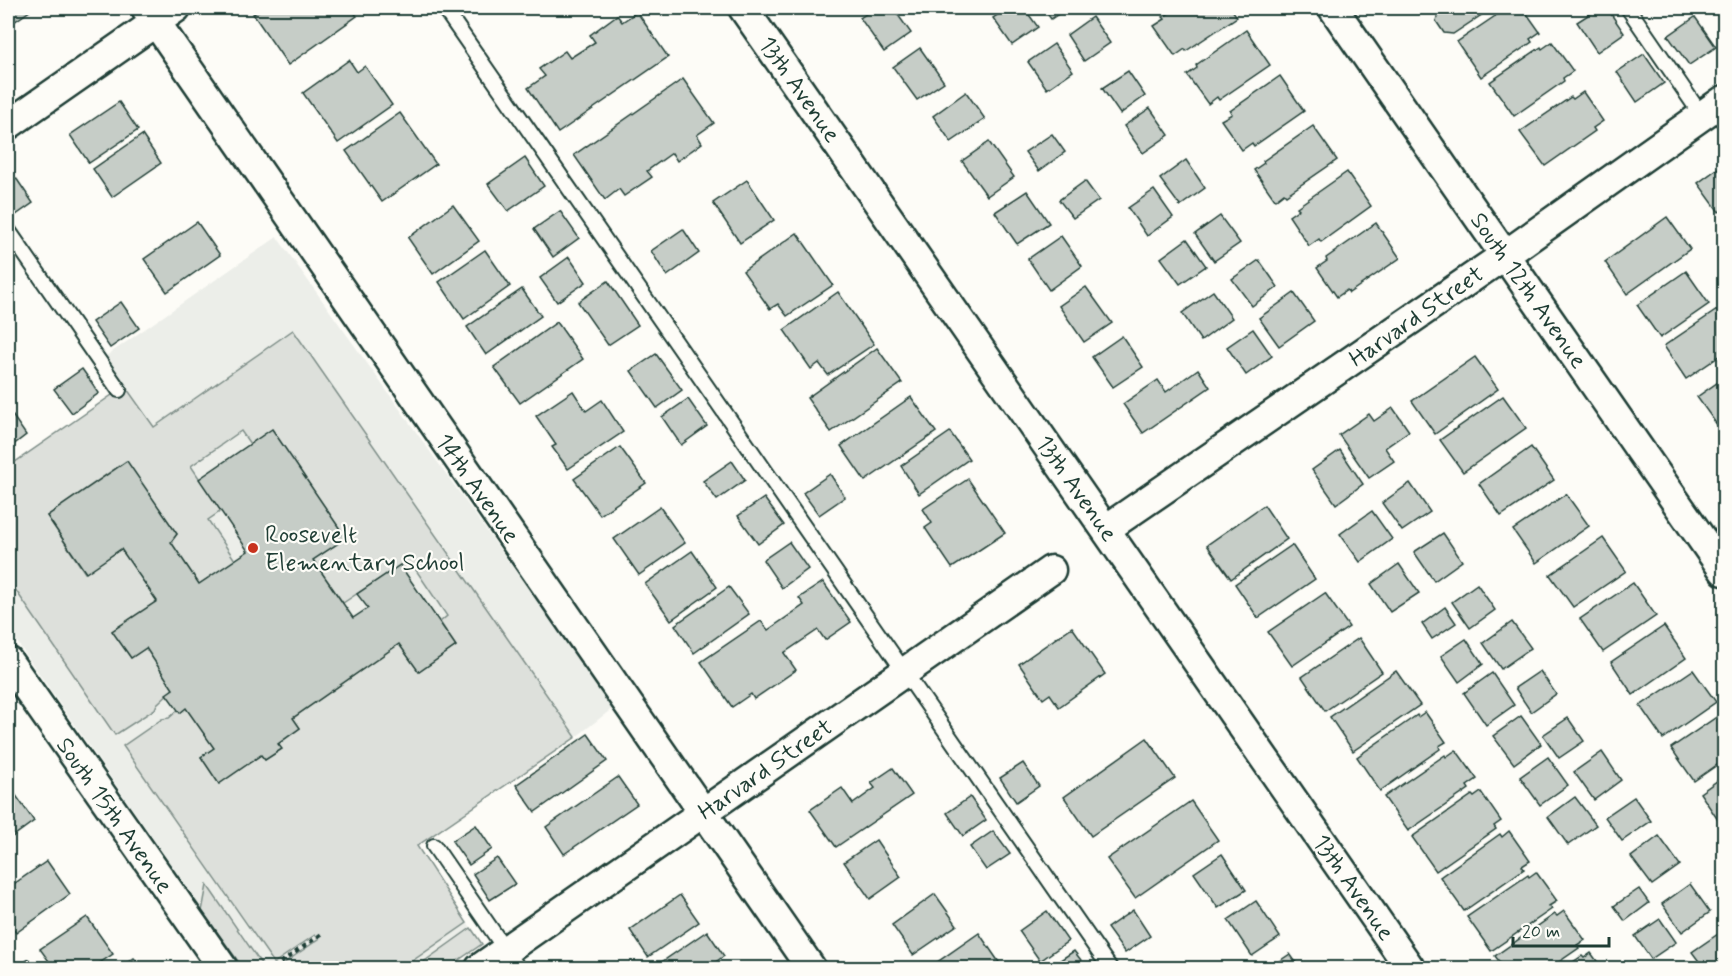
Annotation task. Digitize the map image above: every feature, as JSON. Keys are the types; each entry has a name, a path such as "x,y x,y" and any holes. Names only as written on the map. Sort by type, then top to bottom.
{"street":[{"name":"13th Avenue","path":"743,8 1410,969"},
{"name":"South 12th Avenue","path":"1334,8 1725,572"},
{"path":"8,125 159,12"},
{"name":"14th Avenue","path":"159,12 811,969"},
{"name":"Harvard Street","path":"1106,529 1505,255 1713,108"},
{"name":"Harvard Street","path":"480,969 512,960 703,813 1051,570"},
{"name":"South 15th Avenue","path":"8,661 222,969"}],"lane":[{"path":"444,8 1110,969"},
{"path":"1628,8 1713,108"},
{"path":"8,230 119,390"},
{"path":"434,846 512,960"}],"path":[{"path":"273,969 324,933"}],"shaded area":[{"name":"Roosevelt Elementary School","path":"277,237 613,708 576,737 417,846 482,944 447,968 243,968 8,629 8,467 119,390 99,361"},
{"path":"293,330 576,737 417,846 467,923 402,968 277,968 319,939 315,935 274,963 123,746 162,719 169,718 178,710 180,713 186,708 214,748 201,757 219,784 261,755 265,760 281,749 278,744 300,728 293,718 399,644 419,672 456,646 440,622 447,616 414,567 405,572 400,565 343,603 313,560 346,538 272,430 250,444 241,431 191,466 221,511 208,520 235,560 199,584 171,542 177,534 126,461 47,516 85,573 121,549 157,601 112,631 131,658 146,648 173,689 157,704 155,709 115,735 8,579 8,467 125,386 154,427"},
{"path":"207,885 264,968 243,968 202,911"},
{"path":"471,928 482,944 447,968 415,968"}],"building":[{"path":"8,8 34,8 8,26"},
{"path":"263,8 351,8 357,16 288,65 253,14"},
{"path":"875,8 893,8 911,33 884,52 860,18"},
{"path":"1008,8 1024,8 1038,27 1012,45 993,18"},
{"path":"1043,8 1067,8 1051,19"},
{"path":"1177,8 1231,8 1237,17 1175,56 1154,26"},
{"path":"1434,8 1492,8 1453,34 1444,33 1436,21 1438,13"},
{"path":"1507,8 1523,8 1540,32 1530,39 1532,42 1481,77 1457,42"},
{"path":"1599,8 1607,8 1624,33 1597,52 1577,22"},
{"path":"637,12 668,57 558,133 528,88 545,76 539,69 565,51 570,58 595,42 590,35 617,15 622,22"},
{"path":"1092,17 1110,43 1084,61 1067,35"},
{"path":"1695,17 1716,47 1689,65 1668,36"},
{"path":"1246,30 1270,65 1219,100 1217,97 1208,104 1187,75 1197,68 1196,65"},
{"path":"1552,42 1573,71 1563,78 1564,81 1514,116 1490,82"},
{"path":"1054,44 1073,71 1047,89 1028,62"},
{"path":"920,48 944,82 917,100 893,67"},
{"path":"1644,54 1664,83 1637,102 1617,72"},
{"path":"349,60 357,72 365,66 392,105 338,143 303,93"},
{"path":"1128,71 1145,96 1120,114 1102,88"},
{"path":"1280,76 1304,111 1254,146 1252,143 1242,150 1221,120 1232,114 1230,111"},
{"path":"683,79 714,123 697,135 702,143 677,161 672,153 647,171 652,177 624,196 619,189 605,200 574,155"},
{"path":"966,92 985,119 951,142 933,116"},
{"path":"1583,92 1603,121 1593,128 1595,131 1545,166 1520,132 1571,97 1573,99"},
{"path":"119,102 138,130 89,163 70,135"},
{"path":"1150,108 1169,135 1143,153 1124,126"},
{"path":"400,113 436,164 382,202 346,151"},
{"path":"1313,126 1337,160 1275,200 1254,170 1264,163 1263,161"},
{"path":"1052,134 1065,152 1039,171 1025,152"},
{"path":"142,135 161,163 112,197 93,169"},
{"path":"989,142 1014,177 987,196 962,161"},
{"path":"525,158 544,186 508,211 488,184"},
{"path":"1186,160 1205,188 1180,206 1160,179"},
{"path":"1724,164 1724,208 1719,212 1698,183"},
{"path":"1347,172 1371,206 1321,242 1319,239 1309,246 1289,216 1299,209 1297,207"},
{"path":"16,178 33,203 16,215 8,204 8,184"},
{"path":"747,180 774,220 740,243 713,203"},
{"path":"1085,181 1099,200 1073,218 1059,200"},
{"path":"1154,190 1173,217 1147,236 1128,208"},
{"path":"1027,191 1049,223 1017,244 995,212"},
{"path":"453,205 479,241 433,274 408,238"},
{"path":"560,211 579,238 553,257 534,229"},
{"path":"1220,216 1240,243 1214,261 1195,234"},
{"path":"1667,217 1690,249 1627,294 1605,262"},
{"path":"197,222 220,255 167,292 144,259"},
{"path":"1376,223 1400,258 1349,293 1347,290 1337,297 1317,268 1327,261 1326,258"},
{"path":"683,229 699,253 667,276 651,251"},
{"path":"797,233 833,285 787,316 778,304 770,309 743,271"},
{"path":"1061,236 1082,266 1049,290 1028,259"},
{"path":"1187,239 1206,266 1180,284 1161,258"},
{"path":"485,250 510,286 464,319 439,282"},
{"path":"569,257 586,282 557,302 540,278"},
{"path":"1259,260 1278,287 1252,306 1232,279"},
{"path":"1686,271 1709,304 1660,338 1637,305"},
{"path":"608,281 638,325 608,345 578,302"},
{"path":"1086,287 1112,323 1084,342 1059,306"},
{"path":"522,289 541,316 486,355 467,327"},
{"path":"1213,291 1232,318 1201,341 1182,313"},
{"path":"838,292 874,344 828,375 819,363 811,369 784,330"},
{"path":"1294,293 1314,321 1279,346 1259,318"},
{"path":"121,302 139,328 110,348 92,322"},
{"path":"1717,310 1724,320 1724,353 1686,379 1664,346"},
{"path":"557,322 583,359 520,403 494,367"},
{"path":"1253,329 1272,356 1246,375 1227,347"},
{"path":"1122,336 1143,367 1113,387 1092,357"},
{"path":"877,348 902,383 831,432 807,398"},
{"path":"656,354 682,390 657,408 631,371"},
{"path":"1475,357 1498,389 1435,434 1412,401"},
{"path":"82,369 99,393 72,413 54,389"},
{"path":"1198,369 1210,387 1143,433 1123,404 1158,380 1166,392"},
{"path":"1724,378 1724,426 1720,429 1697,397"},
{"path":"573,391 586,411 602,400 623,432 568,469 552,447 556,445 536,416"},
{"path":"1503,396 1526,428 1463,472 1440,440"},
{"path":"911,397 936,432 865,481 841,446"},
{"path":"688,399 707,426 681,445 662,417"},
{"path":"1393,408 1409,431 1385,448 1394,461 1369,478 1339,435 1369,414 1374,421"},
{"path":"8,409 26,435 8,449"},
{"path":"272,429 346,538 313,560 353,618 368,608 357,594 400,565 456,646 419,672 399,644 293,718 300,728 278,744 282,749 265,760 261,755 219,784 201,757 214,748 186,708 180,713 166,694 173,689 146,648 131,658 112,631 157,601 121,549 86,573 47,516 127,461 177,534 171,542 199,584 248,551 199,479"},
{"path":"950,432 969,459 919,494 901,466"},
{"path":"620,447 646,483 600,515 574,479"},
{"path":"1531,447 1554,480 1501,516 1479,484"},
{"path":"1340,450 1363,484 1336,504 1312,470"},
{"path":"732,461 745,480 717,500 703,481"},
{"path":"830,474 845,497 819,515 803,493"},
{"path":"968,479 1005,533 952,568 925,528 932,523 923,509"},
{"path":"1410,483 1430,512 1402,531 1382,503"},
{"path":"1566,494 1589,526 1536,563 1513,530"},
{"path":"764,498 784,525 758,544 738,516"},
{"path":"1264,505 1287,539 1231,579 1207,545"},
{"path":"660,507 685,543 639,575 614,539"},
{"path":"1372,511 1392,539 1360,562 1340,534"},
{"path":"1443,533 1462,561 1434,581 1414,552"},
{"path":"1603,538 1626,571 1573,607 1550,575"},
{"path":"789,542 808,569 782,588 763,560"},
{"path":"1292,545 1315,579 1258,618 1235,584"},
{"path":"692,551 717,587 671,620 645,584"},
{"path":"1399,564 1419,593 1390,612 1371,584"},
{"path":"823,582 851,622 825,640 818,630 784,653 796,670 754,699 751,694 732,707 701,662 761,621 768,630 804,605 799,598"},
{"path":"1633,583 1656,616 1603,652 1580,619"},
{"path":"1477,584 1495,610 1470,628 1452,602"},
{"path":"729,587 749,614 694,653 675,625"},
{"path":"1325,593 1349,627 1292,666 1268,632"},
{"path":"1445,607 1456,623 1432,639 1422,624"},
{"path":"1512,622 1531,648 1501,669 1483,643"},
{"path":"1664,626 1686,658 1633,695 1611,662"},
{"path":"1072,627 1105,674 1059,707 1050,694 1043,699 1019,664"},
{"path":"1359,638 1382,672 1325,711 1302,677"},
{"path":"1466,639 1483,664 1459,682 1441,656"},
{"path":"1693,670 1716,702 1663,739 1640,706"},
{"path":"1396,671 1420,705 1353,751 1330,717"},
{"path":"1540,671 1556,694 1531,712 1515,688"},
{"path":"1492,673 1514,705 1486,725 1464,693"},
{"path":"1425,712 1446,742 1439,746 1440,749 1380,791 1357,757 1417,715 1418,717"},
{"path":"1724,712 1724,760 1694,781 1671,748"},
{"path":"1521,716 1541,744 1514,764 1493,736"},
{"path":"1568,718 1584,741 1559,758 1543,735"},
{"path":"588,734 607,761 535,812 516,785"},
{"path":"1147,738 1175,778 1091,836 1064,797"},
{"path":"1456,750 1477,779 1467,786 1469,789 1408,831 1384,797 1445,755 1446,757"},
{"path":"1602,752 1621,780 1594,800 1574,772"},
{"path":"1548,757 1568,785 1540,805 1520,777"},
{"path":"1023,763 1039,786 1016,802 1000,778"},
{"path":"893,768 912,795 836,847 810,810 842,788 853,804 875,788 871,783"},
{"path":"1724,776 1724,825 1722,826 1700,793"},
{"path":"618,777 637,804 564,854 546,827"},
{"path":"10,787 34,821 8,840 8,789"},
{"path":"1481,792 1501,821 1494,826 1496,829 1436,871 1412,837 1472,795 1474,797"},
{"path":"970,797 986,820 963,836 947,813"},
{"path":"1575,797 1596,825 1568,845 1548,817"},
{"path":"1634,797 1651,821 1622,841 1605,817"},
{"path":"1191,801 1218,840 1135,898 1107,859"},
{"path":"476,825 492,849 469,865 452,841"},
{"path":"993,831 1010,854 986,870 970,847"},
{"path":"1509,831 1530,861 1522,866 1524,869 1464,911 1440,877 1500,834 1502,837"},
{"path":"1659,836 1680,865 1652,885 1631,857"},
{"path":"876,840 901,877 870,899 844,862"},
{"path":"1222,854 1246,890 1218,908 1194,873"},
{"path":"497,858 515,884 490,900 473,874"},
{"path":"47,861 70,894 16,933 8,921 8,888"},
{"path":"1536,872 1557,901 1549,906 1552,909 1491,951 1467,917 1528,875 1529,877"},
{"path":"1690,884 1710,912 1682,932 1662,904"},
{"path":"1639,889 1649,903 1625,921 1614,906"},
{"path":"935,894 957,925 913,955 892,925"},
{"path":"680,895 699,922 648,957 630,930"},
{"path":"1256,901 1280,937 1252,956 1228,920"},
{"path":"1133,910 1150,936 1125,953 1107,928"},
{"path":"1047,911 1068,941 1040,961 1019,931"},
{"path":"1564,911 1585,940 1577,945 1579,948 1550,968 1504,968 1495,956 1555,914 1557,916"},
{"path":"87,917 113,954 92,968 54,968 40,949"},
{"path":"1660,919 1676,942 1651,959 1635,936"},
{"path":"707,931 724,956 707,968 653,968"},
{"path":"979,933 1003,968 940,968 936,963"},
{"path":"1718,934 1724,944 1724,964 1718,968 1704,968 1692,952"},
{"path":"1074,951 1087,968 1048,968"},
{"path":"1591,953 1602,968 1564,968 1582,956 1584,958"},
{"path":"1290,954 1300,968 1269,968"},
{"path":"134,958 142,968 119,968"},
{"path":"29,959 35,968 15,968"},
{"path":"1688,961 1694,968 1677,968"}],"place":[{"name":"Roosevelt Elementary School","path":"253,548"}]}
